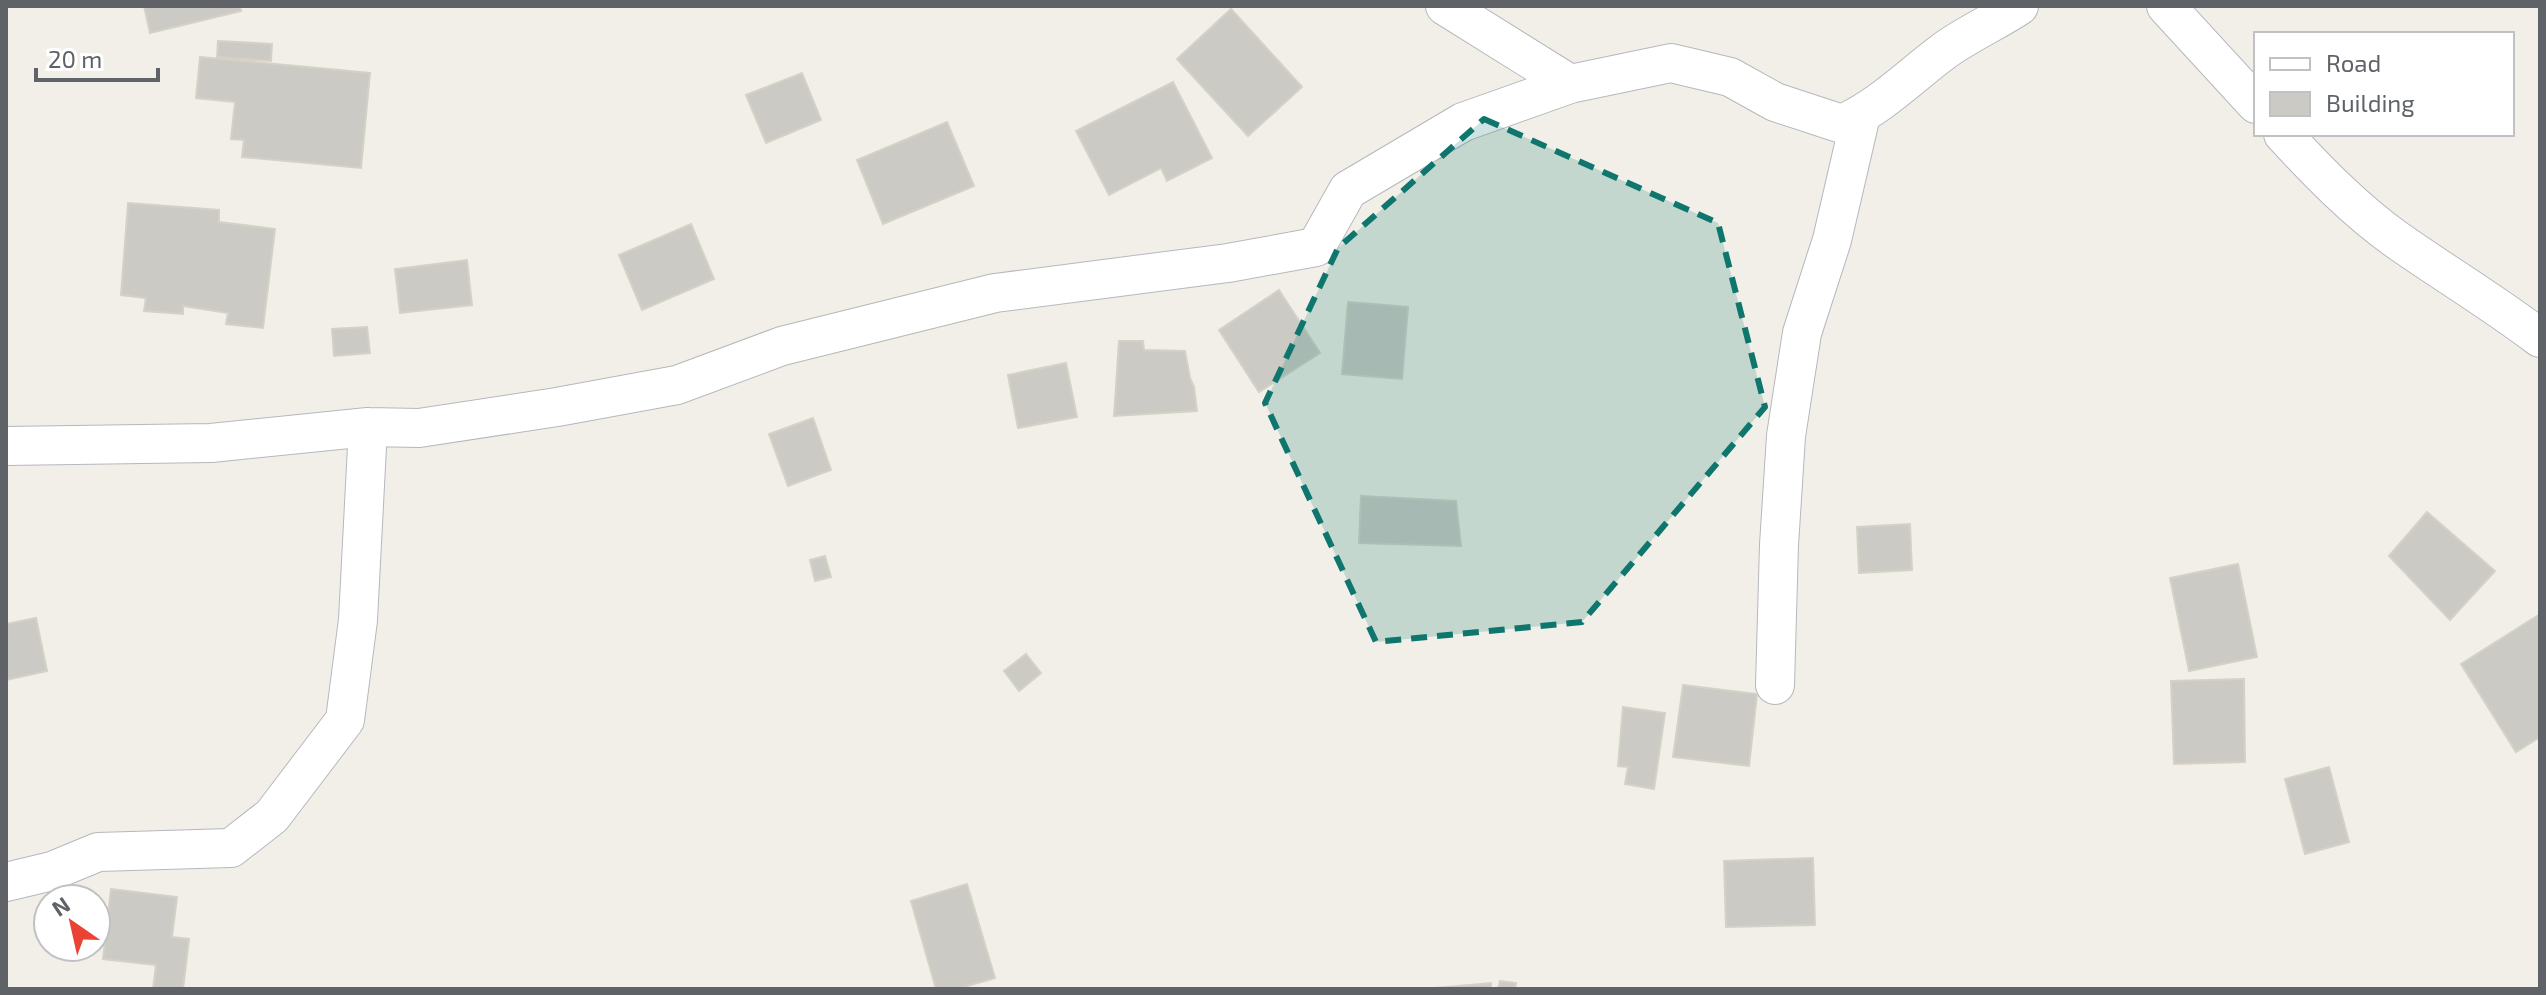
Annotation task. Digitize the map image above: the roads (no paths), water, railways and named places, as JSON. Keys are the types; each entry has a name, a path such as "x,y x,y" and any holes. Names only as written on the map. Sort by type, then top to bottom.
{"street":[{"path":"1445,6 1570,84"},
{"path":"6,446 211,443 368,427 419,428 677,385 782,346 995,293 1228,263 1316,247 1348,190 1463,122 1570,84 1671,63 1730,77 1775,102 1842,124 1896,92 1945,49 2019,6"},
{"path":"2166,6 2254,102"},
{"path":"1775,685 1786,436 1802,333 1832,240 1861,115"},
{"path":"2285,136 2328,182 2395,238 2540,338"},
{"path":"6,882 52,871 98,852 231,848 272,816 345,720 358,620 368,427"}]}
